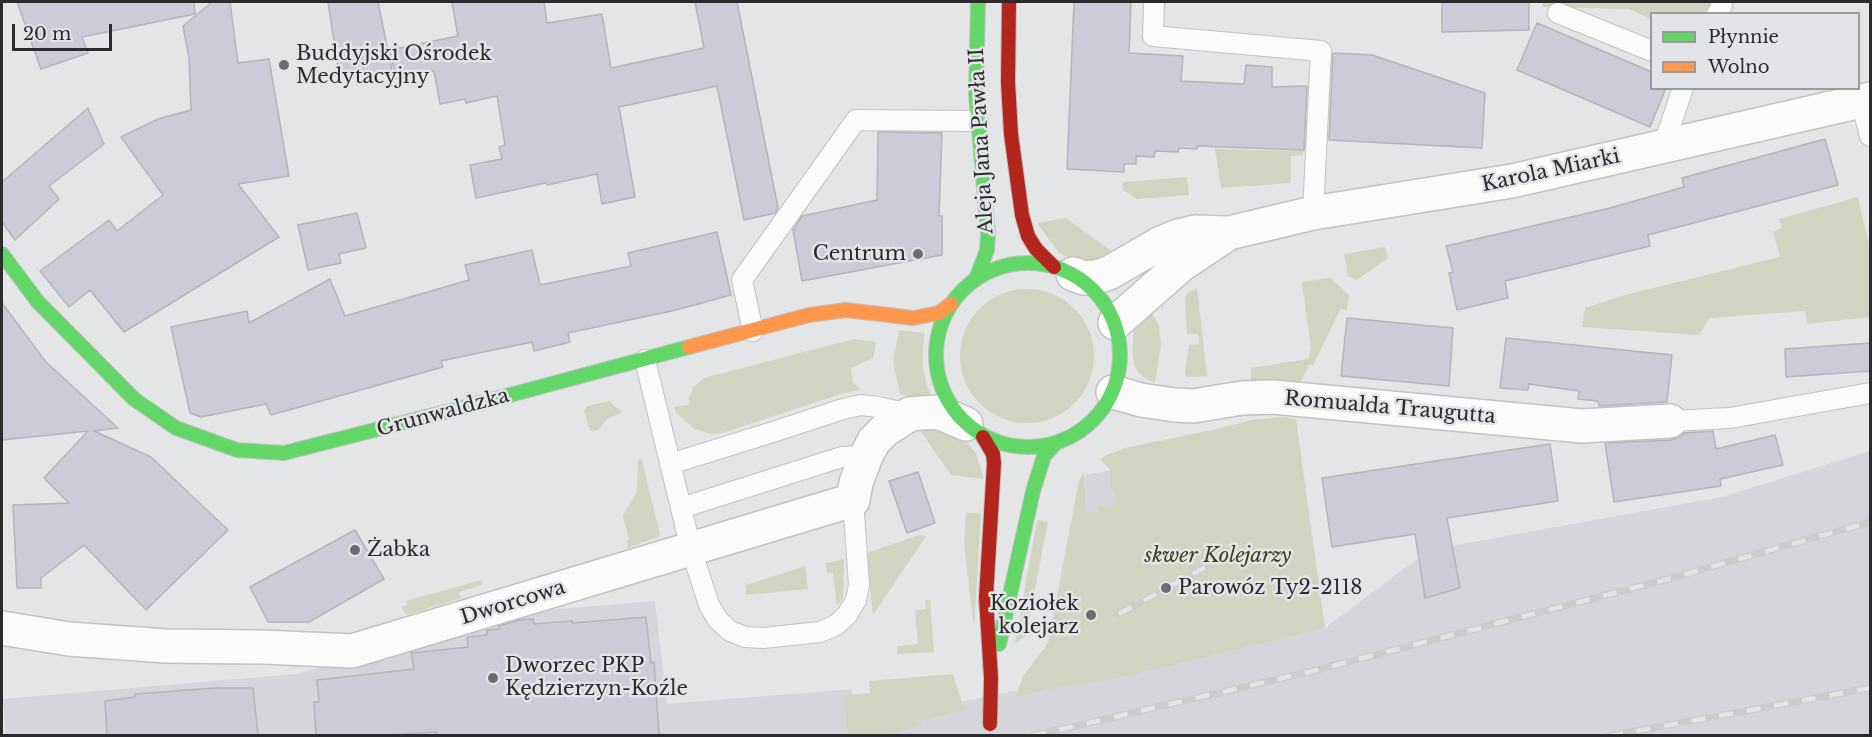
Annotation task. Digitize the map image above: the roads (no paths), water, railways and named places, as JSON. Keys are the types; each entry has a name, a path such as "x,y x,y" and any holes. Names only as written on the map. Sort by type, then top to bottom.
{"main road":[{"name":"Aleja Jana Pawła II","path":"976,279 985,256 988,234 978,121 978,2"},
{"name":"Aleja Jana Pawła II","path":"1009,2 1008,82 1011,134 1023,216 1028,236 1036,249 1064,271"},
{"name":"Grunwaldzka","path":"2,254 38,302 134,399 176,428 237,450 284,453 753,332 809,315 846,310 913,318 939,313 951,304"},
{"path":"974,430 1006,446 1024,448 1055,444 1076,435 1094,420 1113,392 1119,370 1120,347 1115,323 1105,303 1091,288 1064,271 1033,263 996,268 963,289 951,304 941,324 936,347 936,369 942,391 946,399 993,454 986,598 991,678 990,724"},
{"path":"991,678 1016,576 1033,491 1044,456 1055,444"}],"street":[{"name":"Karola Miarki","path":"1064,271 1084,278 1096,277 1109,273 1159,244 1195,232 1229,233 1313,213 1512,181 1866,100"},
{"name":"Karola Miarki","path":"1115,323 1182,265 1229,233"},
{"name":"Romualda Traugutta","path":"1113,392 1141,400 1193,406 1242,398 1273,397 1582,426 1670,421"},
{"path":"853,500 856,483 874,441 885,430 910,414 939,412 974,430"},
{"name":"Dworcowa","path":"2,628 69,639 166,646 352,651 853,500"}],"lane":[{"path":"1154,2 1153,36 1321,51 1313,213"},
{"path":"1558,13 1650,50"},
{"path":"1663,147 1682,90"},
{"path":"1866,100 1870,136"},
{"path":"753,332 742,280 856,120 978,121"},
{"path":"645,360 691,549 708,605 718,620 730,631 745,637 763,638 820,632 847,615 856,600 859,585 853,500"},
{"path":"1670,421 1730,418 1870,393"},
{"path":"670,464 861,405 910,414"},
{"path":"681,508 842,457 866,456"}],"railway":[{"path":"1032,736 1309,672 1672,578 1870,522"},
{"path":"1119,614 1211,564"},
{"path":"1609,736 1870,688"}],"place":[{"name":"Buddyjski Ośrodek Medytacyjny","path":"284,65"},
{"name":"Centrum","path":"918,254"},
{"name":"Żabka","path":"355,550"},
{"name":"Parowóz Ty2-2118","path":"1166,588"},
{"name":"Koziołek kolejarz","path":"1091,615"},
{"name":"Dworzec PKP Kędzierzyn-Koźle","path":"493,678"}],"park label":[{"name":"skwer Kolejarzy","path":"1218,556"}]}
